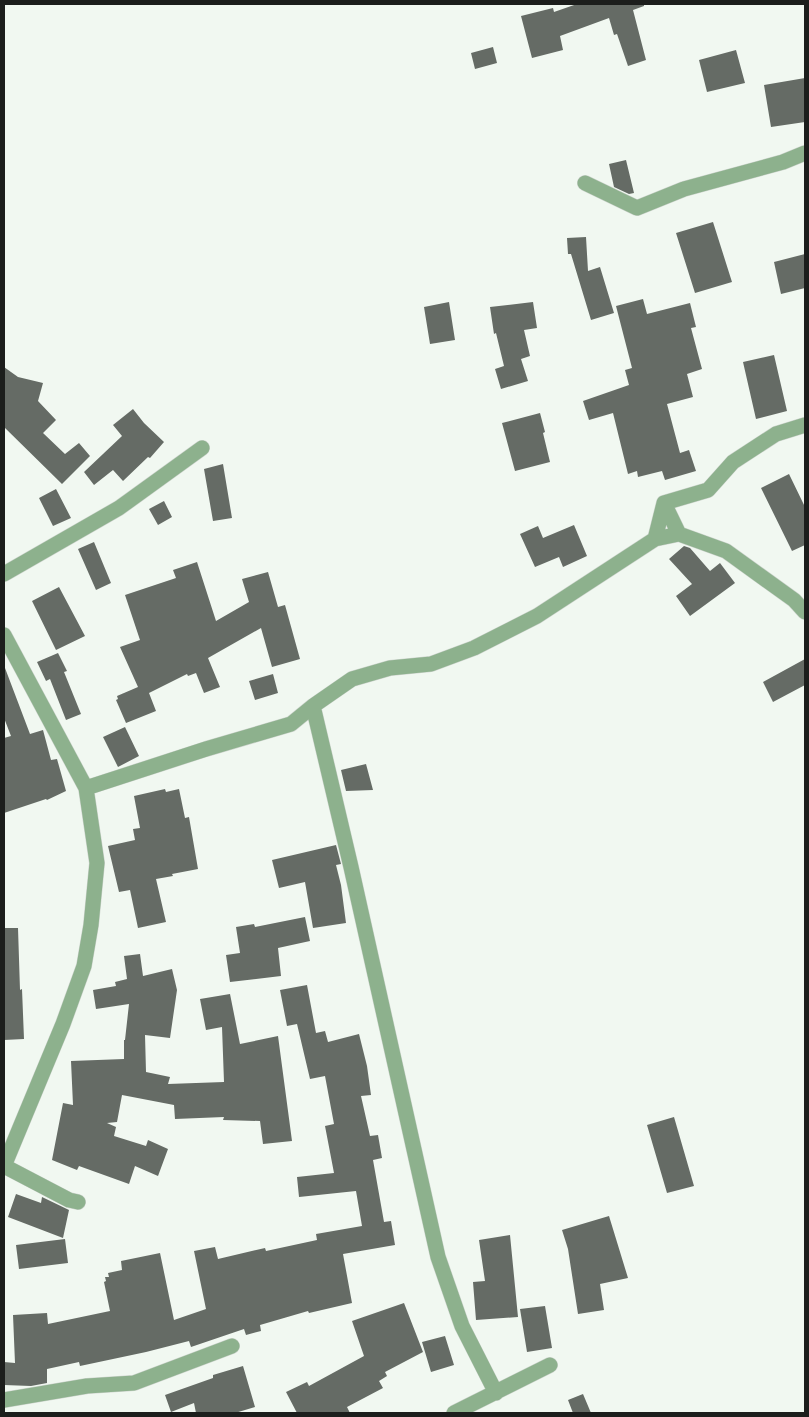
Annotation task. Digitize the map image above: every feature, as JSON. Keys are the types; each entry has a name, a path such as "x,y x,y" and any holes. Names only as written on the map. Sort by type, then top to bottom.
{"street":[{"path":"585,183 637,208 684,189 783,162 805,153"},
{"path":"664,503 708,490 733,462 776,434 805,425"},
{"path":"4,574 119,508 202,448"},
{"path":"664,503 679,534"},
{"path":"655,539 664,503"},
{"path":"86,788 291,724 352,679 390,668 431,664 474,648 537,616 655,539 679,534 726,551 794,600 805,612"},
{"path":"4,635 86,788 97,863 91,925 84,966 63,1024 4,1166 69,1200 78,1202"},
{"path":"313,706 438,1257 462,1326 496,1393"},
{"path":"4,1400 87,1386 134,1383 232,1346"},
{"path":"454,1413 550,1365"}],"building":[{"path":"577,4 644,4 644,6 633,10 646,60 628,66 617,34 614,35 609,18 560,36 563,50 532,58 521,16 553,8 554,12"},
{"path":"493,47 497,63 475,69 471,53"},
{"path":"736,50 745,83 707,92 699,60"},
{"path":"805,78 805,122 771,127 764,85"},
{"path":"626,160 634,193 629,194 614,187 609,164"},
{"path":"713,222 732,282 695,293 676,233"},
{"path":"586,237 588,271 600,267 614,313 591,320 571,254 568,254 567,238"},
{"path":"805,254 805,288 781,294 774,262"},
{"path":"643,299 647,314 690,303 696,327 691,328 702,369 687,374 693,397 667,404 680,453 689,450 696,471 665,480 662,471 638,477 637,471 628,474 613,413 589,420 583,401 629,385 625,370 632,368 616,306"},
{"path":"449,302 455,340 430,344 424,307"},
{"path":"533,302 537,328 524,330 530,356 521,359 528,381 501,389 495,369 504,366 496,333 494,334 490,307"},
{"path":"774,355 787,411 756,419 743,362"},
{"path":"4,367 18,377 43,383 38,401 56,420 43,433 65,454 79,443 90,456 62,484 4,427"},
{"path":"133,409 144,423 164,442 150,458 148,457 123,481 113,470 94,485 84,472 122,436 113,425"},
{"path":"540,413 550,462 515,471 502,423"},
{"path":"223,464 232,518 213,521 204,469"},
{"path":"789,474 805,507 805,545 792,551 761,488"},
{"path":"56,489 71,518 53,526 39,498"},
{"path":"164,501 172,517 158,525 149,509"},
{"path":"574,525 587,556 563,567 559,557 535,567 520,534 538,526 543,538"},
{"path":"94,542 111,583 96,590 78,549"},
{"path":"684,546 690,548 710,571 720,563 735,583 690,616 676,596 692,584 669,559"},
{"path":"197,562 216,621 249,602 242,579 268,572 278,607 285,605 300,659 272,667 261,628 208,658 220,687 204,693 196,673 188,676 187,674 149,693 156,711 126,723 116,700 118,699 117,696 138,687 120,647 140,640 125,595 176,578 173,570"},
{"path":"59,587 85,636 56,650 32,601"},
{"path":"58,653 67,671 64,672 81,714 66,720 50,679 46,681 37,662"},
{"path":"805,659 805,685 773,702 763,682"},
{"path":"4,668 30,734 43,730 51,760 57,759 66,791 47,800 4,813 4,738 11,736 4,718"},
{"path":"273,674 278,693 255,700 249,681"},
{"path":"125,727 139,756 118,767 103,737"},
{"path":"366,764 373,790 346,791 341,770"},
{"path":"165,789 166,792 179,789 185,818 189,817 198,869 156,879 166,922 138,928 130,890 119,892 108,846 135,840 133,829 140,828 134,796"},
{"path":"336,845 341,864 336,865 341,885 346,923 313,928 305,882 279,888 272,860"},
{"path":"305,917 310,941 278,948 281,976 230,982 226,955 240,953 236,927 254,924 255,927"},
{"path":"4,928 18,928 24,1039 4,1040"},
{"path":"140,954 143,976 172,969 177,990 170,1038 145,1035 146,1072 170,1077 168,1084 224,1082 222,1027 206,1030 200,999 230,994 240,1044 278,1036 292,1141 263,1144 260,1121 223,1120 224,1117 175,1119 174,1105 122,1095 117,1122 107,1123 116,1127 114,1136 146,1146 148,1140 168,1149 158,1176 135,1166 129,1184 79,1166 77,1170 52,1160 63,1103 73,1105 71,1061 124,1059 124,1040 129,1004 96,1009 93,990 116,986 115,982 127,979 124,956"},
{"path":"307,985 316,1033 325,1031 328,1042 359,1034 367,1066 371,1095 361,1096 370,1136 378,1135 382,1158 373,1160 384,1222 391,1221 395,1245 343,1254 352,1303 309,1313 308,1311 260,1325 261,1331 246,1335 244,1329 191,1347 189,1341 80,1366 79,1362 47,1369 47,1383 31,1386 4,1385 4,1362 15,1363 13,1315 47,1313 48,1324 110,1311 104,1282 106,1281 105,1277 109,1277 108,1273 122,1270 121,1261 160,1253 174,1320 206,1309 194,1251 215,1247 218,1259 265,1248 266,1251 317,1240 316,1234 362,1226 356,1191 299,1197 297,1177 334,1173 325,1126 334,1124 325,1076 310,1079 297,1024 287,1026 280,990"},
{"path":"674,1117 694,1186 667,1193 647,1125"},
{"path":"16,1194 41,1203 42,1197 69,1210 63,1238 8,1217"},
{"path":"609,1216 628,1278 600,1284 604,1310 578,1314 568,1249 562,1230"},
{"path":"510,1235 518,1317 476,1320 473,1282 485,1281 479,1240"},
{"path":"65,1239 68,1263 19,1269 16,1245"},
{"path":"404,1303 423,1352 385,1372 387,1376 379,1381 383,1388 347,1407 350,1413 297,1413 286,1392 307,1382 309,1386 364,1356 352,1321"},
{"path":"545,1306 552,1348 527,1352 520,1309"},
{"path":"445,1336 454,1365 431,1372 422,1342"},
{"path":"243,1366 255,1407 235,1413 196,1413 194,1403 171,1412 165,1395 213,1378 213,1375"},
{"path":"583,1394 591,1413 573,1413 568,1400"}]}
